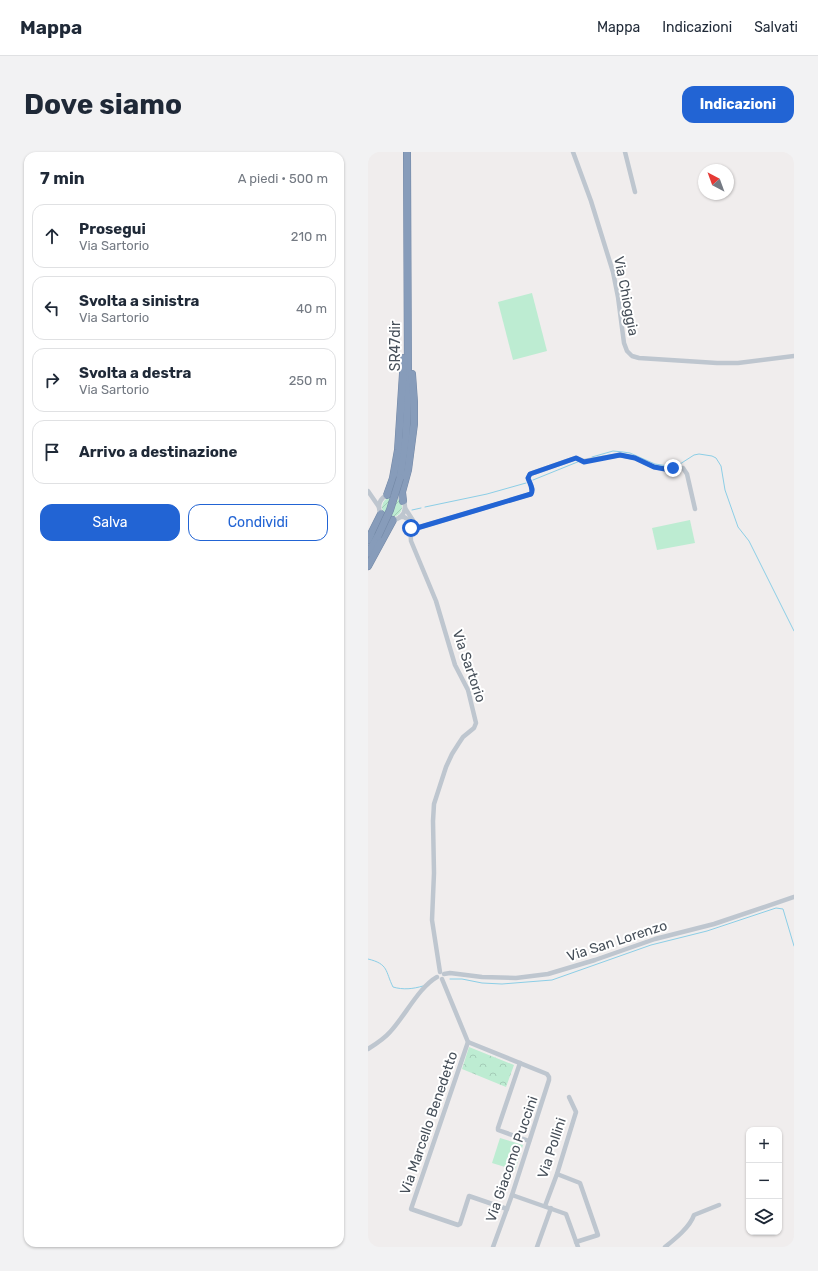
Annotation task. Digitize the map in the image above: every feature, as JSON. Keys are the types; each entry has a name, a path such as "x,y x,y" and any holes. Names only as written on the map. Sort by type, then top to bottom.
{"highway":[{"name":"SR47dir","path":"368,553 390,510 400,478 406,436 408,374 407,152"},
{"path":"386,495 393,478 398,450 402,372 407,326"},
{"path":"404,504 402,492 410,456 414,414 414,392 407,326"},
{"path":"368,540 380,510"},
{"path":"368,566 396,518"}],"street":[{"name":"Via Chioggia","path":"573,152 591,201 613,272 624,344 627,351 632,356 639,358 738,363 794,356"},
{"path":"624,152 635,192"},
{"path":"413,528 531,494 532,489 528,478 530,474 576,458 584,462 620,455 635,458 645,464 660,469 683,468 687,474 695,509"},
{"path":"369,493 378,496 398,495 404,504 406,511 414,522 413,528"},
{"path":"369,493 386,518 404,517 409,520 413,528"},
{"path":"380,510 380,501 386,495"},
{"path":"396,518 403,512 404,504"},
{"name":"Via Sartorio","path":"413,528 414,548 436,601 455,665 468,690 476,723 474,728 464,737 452,754 446,767 434,804 432,821 434,873 432,920 440,976"},
{"name":"Via San Lorenzo","path":"440,976 450,973 482,978 516,978 548,974 595,960 655,939 714,924 794,897"},
{"path":"368,1049 390,1032 427,984 440,976 468,1042 520,1063 498,1130 529,1141"},
{"name":"Via Marcello Benedetto","path":"468,1042 411,1209 458,1225 460,1224 469,1196 507,1209"},
{"name":"Via Giacomo Puccini","path":"493,1247 550,1080 547,1074 520,1063"},
{"name":"Via Pollini","path":"544,1206 576,1112 569,1097"},
{"path":"556,1174 580,1182 598,1234 576,1242"},
{"path":"512,1195 566,1214 578,1247"},
{"path":"665,1247 684,1228 694,1215 719,1205"},
{"path":"537,1247 551,1208"}],"green space":[{"path":"532,293 547,351 513,360 498,302"},
{"path":"392,497 399,500 402,507 399,514 392,517 385,514 382,507 385,500"},
{"path":"690,520 695,543 657,550 652,528"},
{"path":"469,1047 514,1065 506,1087 462,1069"},
{"path":"500,1138 523,1145 515,1170 492,1163"}],"waterway":[{"path":"592,457 613,451 623,452 630,453 655,464 668,466 680,464 694,455 699,454 716,458 721,466 725,490 738,527 749,541 794,631"},
{"path":"533,480 580,461"},
{"path":"425,507 487,494 526,483"},
{"path":"412,510 421,508"},
{"path":"450,979 502,984 552,980 651,945 707,931 776,908 783,909 794,946"},
{"path":"368,959 380,963 383,966 393,987 408,989 423,986"}],"route":[{"path":"411,528 417,528 531,494 532,489 528,478 530,474 576,458 584,462 607,456 620,455 635,458 654,467 665,469 673,468"}]}
